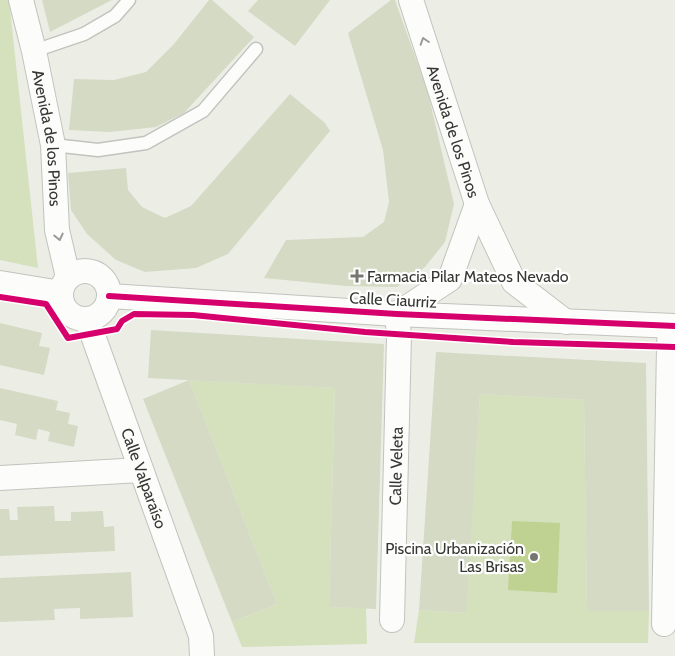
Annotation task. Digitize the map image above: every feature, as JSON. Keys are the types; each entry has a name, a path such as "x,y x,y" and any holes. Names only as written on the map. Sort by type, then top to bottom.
{"street":[{"name":"Avenida de los Pinos","path":"21,0 34,51 53,145 57,230 64,285"},
{"name":"Avenida de los Pinos","path":"411,0 477,204 514,282 566,322"},
{"path":"397,314 450,279 477,204"},
{"path":"85,270 101,276 105,280 109,296 104,310 96,317 87,319 79,319 71,315 65,309 62,302 64,285 77,272 85,270"},
{"path":"0,283 64,285"},
{"name":"Calle Ciaurriz","path":"109,296 397,314 673,326"},
{"name":"Calle Veleta","path":"392,620 399,336 397,314"},
{"name":"Calle Valparaíso","path":"87,319 201,646 219,656"},
{"path":"664,624 668,347 673,326"},
{"path":"7,475 141,470"}],"lane":[{"path":"34,51 84,34 115,16 129,0"},
{"path":"53,145 98,150 146,144 203,111 256,50"}],"shaded area":[{"path":"0,0 9,0 38,268 0,260"},
{"path":"189,380 335,388 329,607 366,608 367,644 242,647 232,622 277,604"},
{"path":"480,394 584,400 587,611 649,611 648,643 414,643 419,610 465,613"},
{"name":"Piscina Urbanización Las Brisas","path":"512,521 560,523 557,593 508,590"}],"building":[{"path":"42,0 112,0 50,32"},
{"path":"209,0 212,0 254,37 184,113 156,127 110,132 69,130 74,79 114,80 146,72 174,44"},
{"path":"258,0 330,0 295,46 248,11"},
{"path":"391,0 395,0 428,93 454,204 445,242 425,267 397,287 346,286 264,278 286,240 363,237 384,222 389,202 383,150 348,33"},
{"path":"290,94 325,123 330,131 228,254 196,268 145,272 116,260 87,234 71,210 68,173 126,168 128,190 142,207 165,218 191,206"},
{"path":"0,323 42,333 39,346 50,348 44,375 0,365"},
{"path":"151,330 384,344 376,609 329,607 335,388 148,378"},
{"path":"436,352 646,363 649,611 587,611 584,400 480,394 466,613 419,610"},
{"path":"189,380 277,604 232,622 143,399"},
{"path":"0,388 58,401 56,410 70,413 68,424 78,426 74,447 48,441 50,432 38,429 36,440 15,435 17,424 0,420"},
{"path":"54,506 55,521 71,521 71,512 103,511 104,527 114,526 115,551 0,556 0,509 9,509 10,520 18,520 17,507"},
{"path":"131,572 133,617 80,619 80,608 54,609 55,620 0,622 0,578"}],"cycle path":[{"path":"109,296 397,314 675,326"},
{"path":"0,297 46,304 68,338 117,329 122,321 134,314 193,315 365,332 513,342 675,347"}],"place":[{"name":"Farmacia Pilar Mateos Nevado","path":"357,276"},
{"name":"Piscina Urbanización Las Brisas","path":"534,557"}]}
